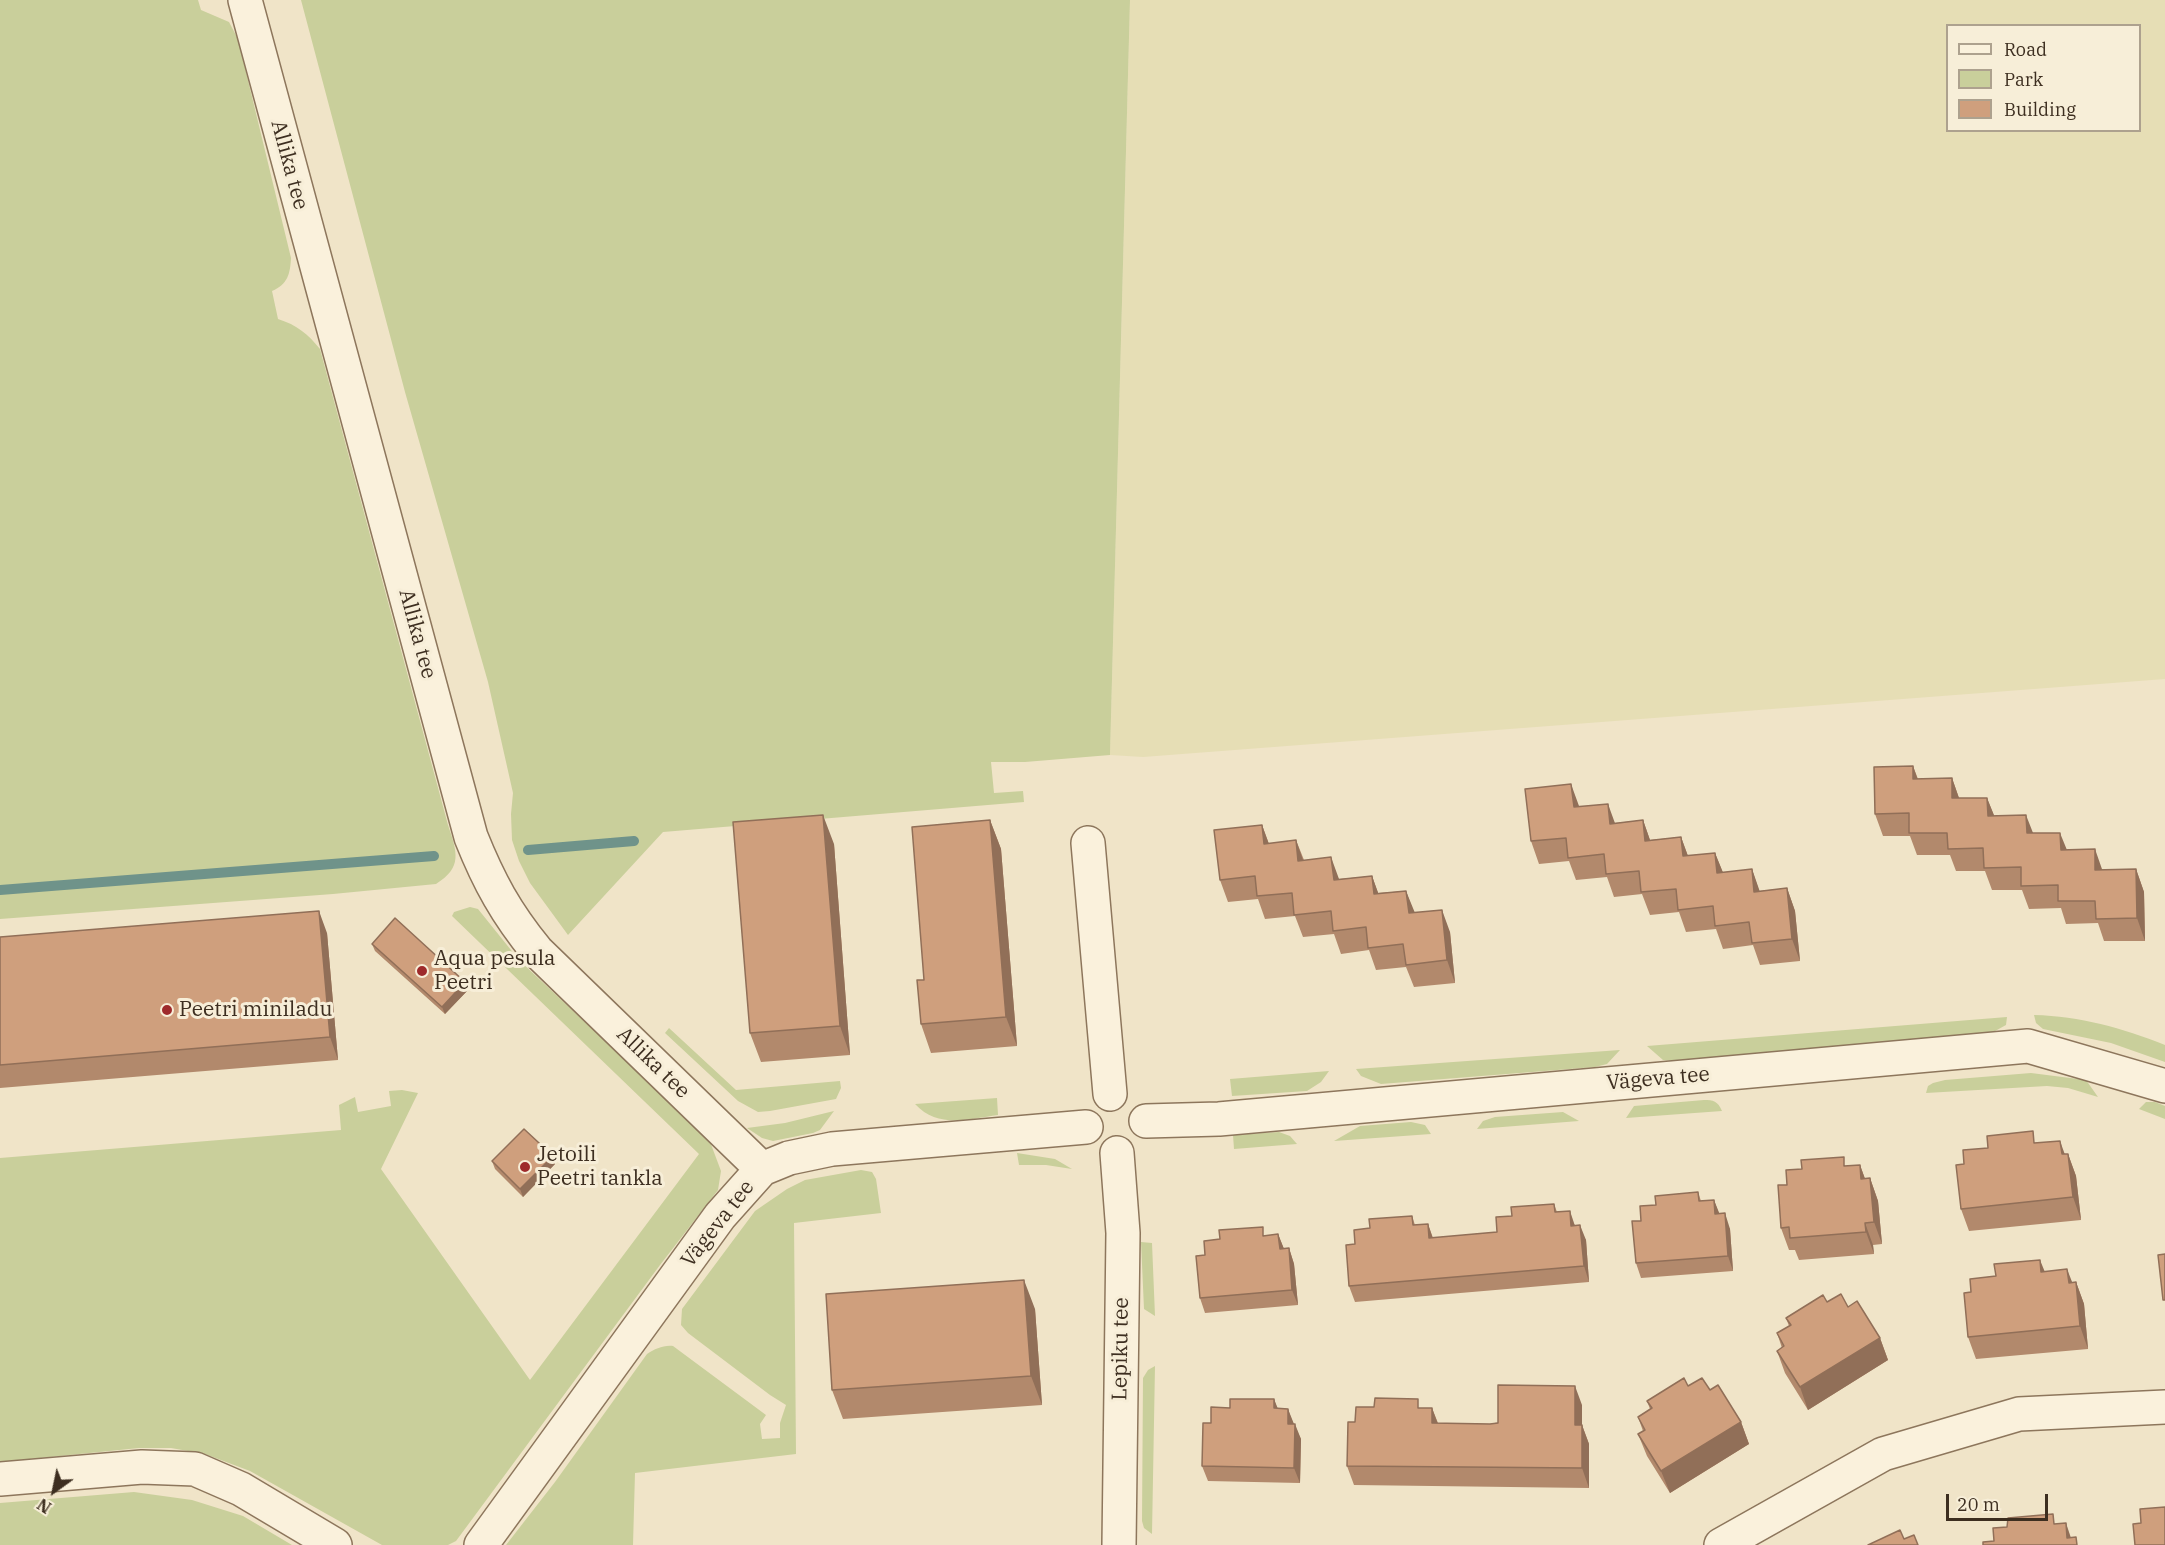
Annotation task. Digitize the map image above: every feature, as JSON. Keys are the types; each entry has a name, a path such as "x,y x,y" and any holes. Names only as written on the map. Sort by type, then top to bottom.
{"street":[{"name":"Allika tee","path":"245,0 471,837 486,876 516,926 537,951 762,1169"},
{"path":"1088,843 1110,1094"},
{"name":"Vägeva tee","path":"1146,1121 1219,1119 2028,1046 2165,1086"},
{"path":"1110,1094 1123,1094 1137,1101 1146,1121 1138,1143 1132,1148 1117,1153 1100,1148 1089,1135 1086,1127 1090,1108 1098,1099 1110,1094"},
{"name":"Vägeva tee","path":"481,1545 720,1216 762,1169 789,1158 832,1149 1086,1127"},
{"name":"Lepiku tee","path":"1117,1153 1123,1233 1119,1545"},
{"path":"1721,1545 1883,1454 2019,1414 2165,1407"},
{"path":"0,1479 142,1467 195,1469 241,1489 335,1545"}],"shaded area":[{"path":"1130,0 2165,0 2165,679 1143,757 1110,755"}],"green space":[{"path":"0,0 198,0 201,10 229,22 238,39 291,258 285,282 272,291 278,319 302,331 320,349 454,843 456,858 454,865 445,878 436,884 0,919"},
{"path":"301,0 1130,0 1110,755 1025,762 991,762 994,793 1023,791 1024,802 663,832 568,935 530,883 512,840 513,793 488,682 405,392"},
{"path":"470,907 478,909 519,960 709,1139 721,1171 718,1190 456,1541 448,1545 382,1545 250,1471 205,1454 171,1448 139,1448 0,1462 0,1158 341,1130 339,1105 355,1097 358,1112 391,1106 389,1091 402,1090 418,1093 381,1169 530,1380 699,1154 452,916 454,912"},
{"path":"2034,1015 2084,1020 2149,1039 2165,1045 2165,1062 2111,1043 2043,1029 2036,1023"},
{"path":"2007,1017 2006,1025 1986,1036 1673,1061 1663,1060 1647,1046"},
{"path":"669,1028 736,1090 840,1081 841,1088 836,1099 758,1112 738,1101 665,1033"},
{"path":"1620,1050 1607,1064 1595,1067 1381,1084 1361,1076 1356,1069"},
{"path":"1329,1071 1321,1082 1307,1091 1232,1096 1230,1079"},
{"path":"2031,1073 2086,1080 2098,1097 2068,1088 2047,1086 1926,1093 1928,1086 1945,1080"},
{"path":"997,1098 998,1115 965,1120 943,1120 933,1117 915,1104"},
{"path":"1704,1100 1715,1102 1722,1111 1626,1118 1634,1106"},
{"path":"2146,1102 2155,1102 2165,1106 2165,1119 2139,1109"},
{"path":"834,1111 820,1130 773,1141 762,1138 747,1128 785,1123"},
{"path":"1563,1112 1579,1121 1477,1129 1483,1121 1495,1117"},
{"path":"1411,1122 1425,1125 1431,1134 1334,1141 1360,1126"},
{"path":"1279,1132 1290,1136 1297,1144 1234,1149 1233,1135"},
{"path":"1017,1153 1055,1159 1072,1169 1046,1165 1019,1165"},
{"path":"861,1170 872,1172 876,1179 881,1213 794,1223 796,1454 635,1473 633,1545 506,1545 555,1482 647,1354 659,1348 673,1346 766,1415 760,1424 762,1439 780,1438 780,1423 786,1405 688,1333 681,1325 682,1309 755,1211 787,1189 805,1180"},
{"path":"1141,1242 1152,1243 1155,1316 1144,1309"},
{"path":"1155,1366 1152,1534 1144,1528 1142,1521 1143,1378 1148,1370"},
{"path":"134,1492 192,1500 243,1516 292,1545 0,1545 0,1503"}],"building":[{"path":"1913,766 1913,779 1952,778 1952,798 1987,798 1988,816 2026,815 2027,833 2060,833 2061,850 2095,849 2095,870 2136,869 2137,918 2096,919 2095,901 2058,901 2058,885 2021,886 2021,867 1984,868 1983,848 1948,849 1947,833 1909,833 1909,813 1875,814 1874,767"},
{"path":"1571,784 1574,807 1608,804 1610,824 1643,820 1645,841 1681,837 1683,856 1715,853 1717,873 1752,869 1754,892 1787,888 1792,939 1752,943 1749,922 1715,926 1713,906 1678,910 1676,889 1641,892 1639,871 1606,874 1604,854 1568,858 1566,838 1531,841 1525,789"},
{"path":"823,815 840,1026 750,1033 733,822"},
{"path":"990,820 1006,1017 921,1024 917,980 924,980 912,827"},
{"path":"1262,825 1264,844 1296,840 1298,861 1331,857 1334,880 1372,876 1374,894 1406,891 1409,913 1442,910 1447,960 1406,965 1403,944 1368,948 1366,927 1333,931 1331,911 1294,915 1292,893 1257,896 1255,876 1220,880 1214,830"},
{"name":"Peetri miniladu","path":"319,911 330,1037 0,1065 0,937"},
{"name":"Aqua pesula Peetri","path":"395,918 465,982 442,1007 372,944"},
{"name":"Jetoili Peetri tankla","path":"524,1129 553,1156 520,1189 492,1161"},
{"path":"2033,1131 2034,1143 2060,1141 2062,1154 2068,1154 2073,1197 1961,1209 1956,1165 1964,1164 1963,1150 1988,1148 1987,1136"},
{"path":"1844,1157 1844,1166 1860,1165 1861,1179 1870,1178 1874,1222 1865,1223 1866,1232 1790,1238 1789,1227 1781,1228 1778,1185 1787,1185 1786,1170 1802,1169 1801,1160"},
{"path":"1698,1192 1699,1201 1714,1200 1715,1214 1725,1213 1728,1256 1636,1263 1632,1221 1641,1221 1640,1206 1656,1205 1655,1196"},
{"path":"1554,1204 1555,1212 1570,1211 1571,1226 1580,1225 1584,1266 1349,1286 1346,1245 1355,1244 1354,1230 1370,1228 1369,1219 1412,1216 1413,1225 1428,1224 1429,1238 1497,1232 1496,1217 1512,1216 1511,1207"},
{"path":"1263,1227 1263,1236 1278,1234 1280,1249 1289,1248 1292,1290 1200,1298 1196,1256 1205,1255 1204,1241 1220,1239 1219,1230"},
{"path":"2165,1254 2165,1300 2163,1300 2158,1255"},
{"path":"2040,1260 2041,1272 2067,1269 2069,1283 2076,1282 2080,1326 1968,1337 1964,1293 1971,1292 1970,1279 1996,1276 1994,1264"},
{"path":"1024,1280 1031,1376 832,1390 826,1294"},
{"path":"1841,1294 1848,1307 1857,1301 1880,1338 1800,1387 1777,1351 1784,1346 1777,1333 1791,1325 1786,1318 1823,1295 1827,1302"},
{"path":"1684,1378 1688,1386 1702,1378 1710,1390 1718,1385 1741,1422 1661,1471 1638,1434 1645,1430 1638,1417 1652,1408 1647,1401"},
{"path":"1498,1385 1575,1386 1575,1425 1582,1425 1582,1468 1347,1466 1348,1422 1355,1422 1356,1407 1374,1407 1375,1398 1418,1399 1418,1408 1432,1408 1432,1423 1498,1423"},
{"path":"1230,1399 1274,1399 1274,1408 1288,1409 1288,1424 1295,1424 1294,1468 1202,1466 1203,1423 1211,1423 1211,1407 1230,1408"},
{"path":"2165,1507 2165,1545 2135,1545 2133,1524 2141,1523 2140,1509"},
{"path":"2053,1514 2054,1524 2066,1523 2067,1538 2076,1537 2077,1545 1983,1545 1983,1542 1994,1541 1993,1528 2007,1527 2008,1518"},
{"path":"1900,1530 1904,1539 1914,1535 1918,1545 1868,1545"}],"waterway":[{"path":"528,850 634,841"},
{"path":"0,890 434,856"}],"place":[{"name":"Aqua pesula Peetri","path":"422,971"},
{"name":"Peetri miniladu","path":"167,1010"},
{"name":"Jetoili Peetri tankla","path":"525,1167"}]}
